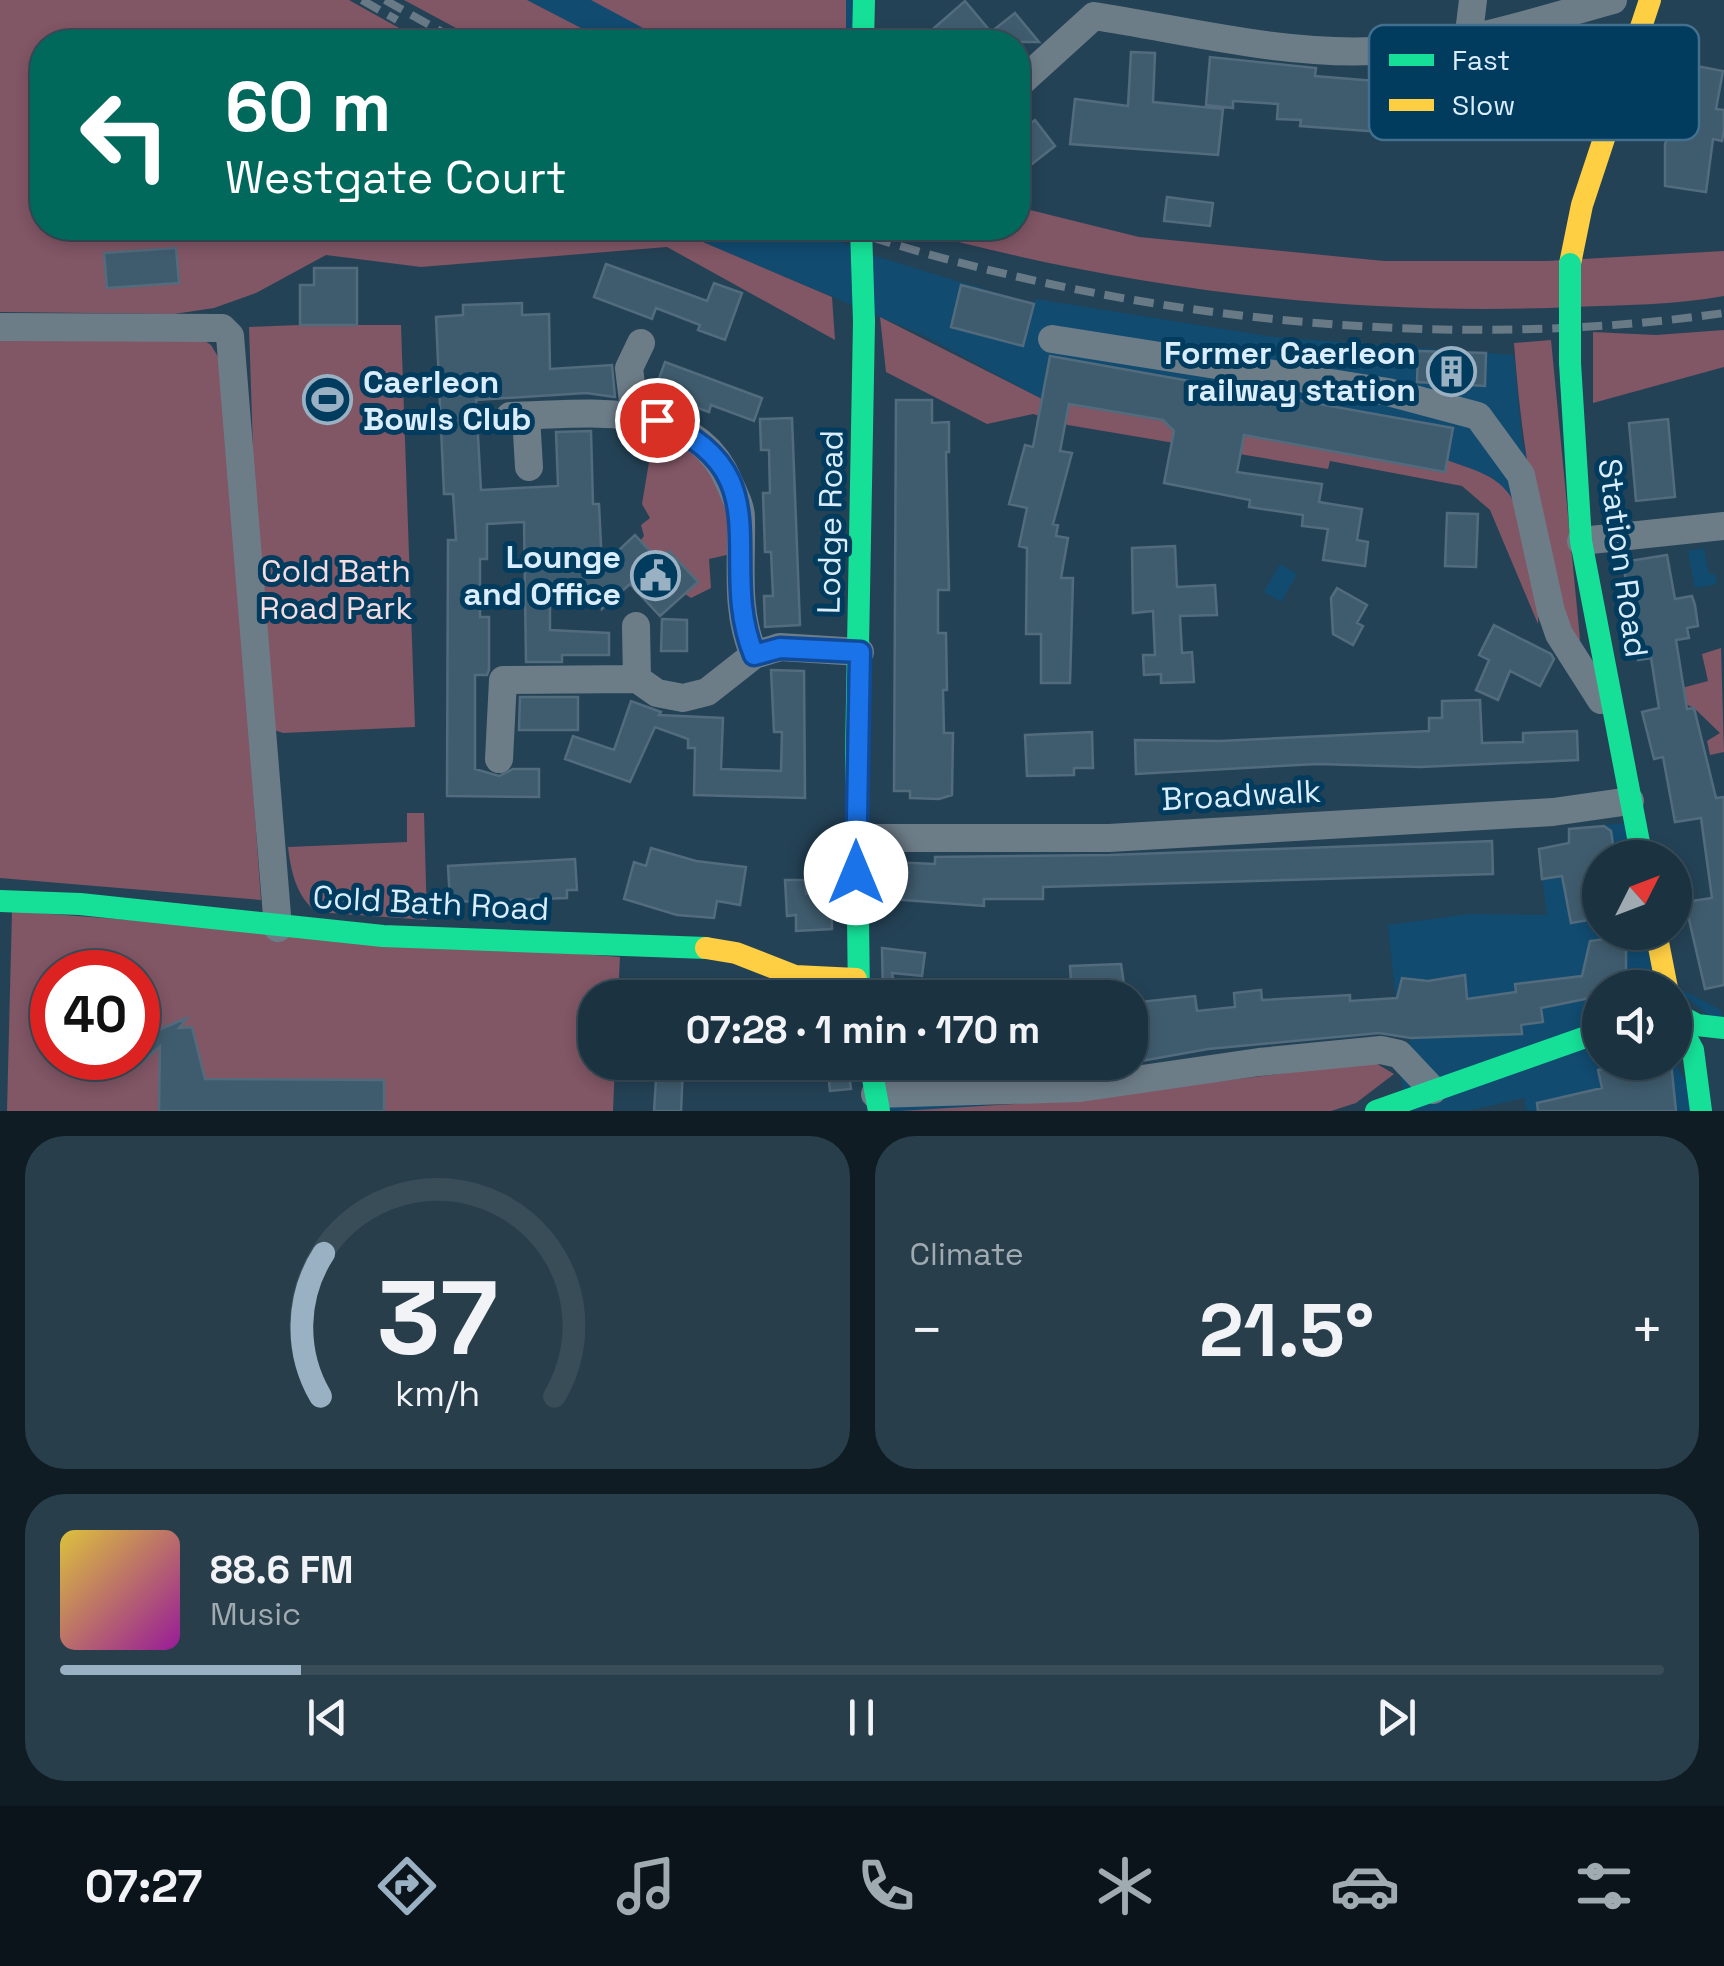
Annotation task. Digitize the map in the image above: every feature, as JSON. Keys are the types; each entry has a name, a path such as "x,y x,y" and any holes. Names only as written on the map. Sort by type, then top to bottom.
{"street":[{"path":"864,0 864,30"},
{"path":"1470,25 1474,0"},
{"path":"1524,25 1612,0"},
{"name":"Station Road","path":"1642,25 1650,0"},
{"path":"1030,74 1094,16 1310,49 1369,51"},
{"name":"Station Road","path":"1604,140 1582,205 1570,264 1570,363 1582,541 1638,840"},
{"name":"Lodge Road","path":"857,980 864,322 861,240"},
{"path":"0,326 222,328 230,336 278,928"},
{"path":"1052,338 1388,392 1478,416 1521,476 1541,575 1559,634 1584,667 1616,730"},
{"path":"635,418 629,368 642,343"},
{"path":"529,467 518,416 623,414 657,420 690,433 719,458 741,512 740,623 754,655"},
{"path":"1582,541 1724,526"},
{"path":"636,626 637,679"},
{"path":"499,760 503,680 637,679 657,693 683,698 707,692 754,655 780,648 860,652"},
{"name":"Broadwalk","path":"856,838 1109,838 1552,812 1630,801"},
{"name":"Cold Bath Road","path":"0,900 80,904 278,928 702,947 736,953 816,980"},
{"path":"1692,1022 1724,1028"},
{"path":"1376,1111 1425,1099 1582,1039"},
{"path":"1692,1048 1702,1111"},
{"path":"877,1102 1080,1088 1258,1062 1381,1050 1400,1054 1425,1099"},
{"path":"1700,1086 1723,1060"}],"shaded area":[{"path":"527,0 864,0 863,30 585,30"},
{"path":"698,240 836,240 878,257 1034,304 1036,299 1274,337 1514,355 1522,441 1535,491 1510,495 1491,477 1447,460 1445,472 1042,399 925,336"},
{"path":"1704,548 1709,574 1715,574 1717,584 1695,588 1688,551"},
{"path":"1280,564 1297,574 1281,602 1264,592"},
{"path":"1624,823 1633,840 1582,840 1582,950 1659,950 1663,970 1582,970 1582,1080 1685,1080 1701,1111 1527,1111 1524,1098 1467,1111 1376,1111 1405,1101 1400,1071 1411,1037 1396,1001 1388,925 1469,914 1547,915 1539,849 1569,843 1569,829"},
{"path":"1692,995 1721,1010 1724,1028 1692,1002"},
{"path":"865,1080 983,1080 982,1111 869,1111"}],"green space":[{"path":"0,0 349,0 403,30 30,30 30,240 698,240 832,297 835,340 667,247 421,267 326,255 256,293 214,308 174,314 0,312"},
{"path":"404,0 527,0 585,30 460,30"},
{"path":"591,0 846,0 846,30 647,30"},
{"path":"1030,210 1139,237 1384,261 1547,261 1724,251 1724,296 1648,304 1489,309 1320,302 1153,282 952,240 1030,240"},
{"path":"880,317 1042,399 1445,472 1447,460 1481,472 1509,494 1521,520 1537,595 1538,624 1490,510 1462,486 1330,461 1328,469 1068,425 1033,414 987,424 886,372"},
{"name":"Cold Bath Road Park","path":"401,325 415,727 283,733 271,729 254,481 249,327"},
{"path":"1724,330 1724,367 1593,403 1593,332 1656,335"},
{"path":"0,335 196,335 211,345 223,365 261,900 0,878"},
{"path":"1551,340 1580,639 1577,643 1541,535 1517,379 1514,343"},
{"path":"654,432 691,450 704,464 727,514 731,554 709,559 711,588 691,598 685,594 697,581 670,551 659,561 640,541 644,536 641,525 650,518 642,504"},
{"path":"1721,648 1724,752 1710,755 1707,741 1720,733 1694,708 1663,693 1708,681 1702,654"},
{"path":"407,813 424,813 427,920 316,912 296,882 288,847 407,842"},
{"path":"12,911 620,957 619,980 578,980 578,1080 614,1080 613,1111 7,1111"},
{"path":"1374,1062 1394,1074 1356,1103 1331,1111 899,1111 1061,1101"}],"building":[{"path":"965,1 989,30 932,30"},
{"path":"1015,13 1029,30 994,30"},
{"path":"1131,52 1155,53 1153,102 1223,109 1218,155 1070,144 1075,99 1128,106"},
{"path":"1210,57 1316,68 1315,76 1369,80 1369,131 1300,126 1301,120 1277,119 1278,104 1233,101 1233,108 1206,105"},
{"path":"1699,66 1723,71 1716,109 1724,110 1724,130 1722,141 1713,139 1706,192 1665,186 1666,140 1699,140"},
{"path":"1035,120 1055,146 1030,166 1030,124"},
{"path":"1167,197 1213,203 1210,226 1164,221"},
{"path":"176,248 179,283 107,288 104,253"},
{"path":"606,264 707,301 714,283 742,293 725,340 698,330 700,325 656,308 652,319 594,297"},
{"path":"314,268 357,268 357,325 300,325 300,285 314,285"},
{"path":"961,285 1034,304 1023,346 951,327"},
{"path":"522,303 522,315 549,314 550,369 612,365 615,397 586,393 476,400 481,490 558,486 556,432 591,431 593,504 599,504 602,566 635,535 659,561 669,551 698,582 660,616 630,584 602,609 602,590 550,591 550,630 609,633 609,655 562,655 562,662 526,662 524,522 487,524 487,559 480,559 480,617 489,617 489,670 487,675 475,675 475,769 499,776 513,769 539,769 539,797 447,796 448,540 456,540 453,494 444,494 436,317 463,315 463,305"},
{"name":"Former Caerleon railway station","path":"1418,351 1486,353 1485,386 1417,382"},
{"path":"1050,356 1453,428 1445,472 1244,435 1237,472 1322,484 1319,502 1362,509 1357,540 1368,542 1365,566 1323,560 1328,529 1302,526 1303,515 1249,507 1250,500 1164,483 1174,431 1163,420 1069,404 1060,451 1072,453 1053,524 1058,525 1056,536 1068,538 1061,578 1073,578 1070,683 1041,683 1041,634 1026,634 1027,548 1019,546 1027,508 1009,504 1025,445 1033,447"},
{"path":"665,362 762,398 754,421 711,405 709,412 654,392"},
{"path":"896,400 932,400 932,423 949,422 949,590 938,590 938,633 946,633 944,733 953,733 952,795 939,799 910,798 910,791 894,791"},
{"path":"792,418 800,625 765,627 764,596 773,596 771,552 765,552 763,493 770,493 769,450 761,450 760,419"},
{"path":"1668,419 1675,497 1636,501 1629,423"},
{"path":"1447,513 1478,514 1476,567 1445,566"},
{"path":"1175,546 1177,587 1215,585 1217,615 1180,616 1182,653 1192,652 1194,682 1161,683 1161,674 1144,675 1143,655 1155,655 1153,611 1133,613 1132,548"},
{"path":"1667,555 1675,599 1692,596 1695,605 1698,626 1687,628 1689,638 1676,640 1687,709 1694,708 1716,798 1724,797 1724,985 1705,989 1692,932 1692,901 1712,898 1701,818 1675,822 1663,757 1654,759 1642,712 1659,708 1651,658 1638,660 1623,562"},
{"path":"1337,588 1367,605 1357,623 1363,626 1353,645 1333,634 1331,598"},
{"path":"662,619 687,620 687,651 661,651"},
{"path":"1494,625 1551,654 1554,659 1540,686 1510,671 1498,700 1476,690 1489,660 1479,655"},
{"path":"771,670 804,671 805,798 694,795 695,748 688,748 688,739 655,727 630,782 565,759 573,736 614,750 631,701 661,712 659,715 723,718 721,769 781,771 782,732 774,732"},
{"path":"520,697 578,697 578,730 519,730"},
{"path":"1480,700 1482,743 1523,742 1523,733 1577,731 1578,760 1420,767 1317,764 1136,774 1135,740 1220,741 1429,731 1429,718 1442,718 1442,701"},
{"path":"1092,732 1093,768 1074,768 1074,775 1027,776 1025,735"},
{"path":"1604,826 1611,831 1612,840 1582,840 1582,921 1571,923 1562,876 1542,879 1539,849 1569,843 1569,829"},
{"path":"1492,841 1493,874 1043,887 1043,899 984,899 984,906 890,899 891,862 935,864 935,857 1110,855"},
{"path":"651,848 696,861 746,867 740,905 717,901 714,918 677,915 624,899 634,862 646,866"},
{"path":"575,859 577,890 567,890 567,898 450,902 448,866"},
{"path":"785,880 805,880 806,894 831,892 832,929 796,931 796,915 787,916"},
{"path":"882,948 925,953 922,976 892,973 893,980 883,980"},
{"path":"1588,950 1626,950 1626,970 1583,970"},
{"path":"1121,964 1123,980 1071,980 1070,966"},
{"path":"1465,975 1467,999 1516,992 1515,984 1582,976 1582,1000 1541,1008 1543,1022 1521,1025 1522,1034 1411,1038 1379,1033 1208,1049 1148,1060 1148,1001 1195,996 1197,1011 1235,1007 1234,993 1261,990 1262,1000 1350,995 1350,1001 1397,998 1402,978 1428,981"},
{"path":"187,1018 179,1028 192,1027 205,1079 384,1080 384,1111 159,1111 160,1029"},
{"path":"656,1080 682,1080 681,1111 654,1111"},
{"path":"829,1080 850,1080 851,1089 830,1091"},
{"path":"1600,1080 1673,1080 1676,1111 1538,1111 1537,1103 1602,1088"}],"railway":[{"path":"362,0 397,20"},
{"path":"385,0 439,30"},
{"path":"883,240 1055,285 1279,320 1505,330 1616,325 1724,313"}],"traffic: fast":[{"path":"863,30 864,0"},
{"path":"861,240 864,322"},
{"path":"1570,264 1570,363"},
{"path":"859,980 856,755 864,322"},
{"path":"1570,363 1581,541 1639,840"},
{"path":"0,901 80,904 383,936 706,948"},
{"path":"1692,1022 1724,1028"},
{"path":"1376,1111 1582,1038"},
{"path":"1692,1048 1701,1111"},
{"path":"873,1080 879,1111"}],"traffic: slow":[{"path":"1642,25 1650,0"},
{"path":"1570,264 1582,205 1604,140"},
{"path":"706,948 736,953 795,976 856,979"},
{"path":"1660,950 1663,970"}],"place":[{"name":"Former Caerleon railway station","path":"1451,371"},
{"name":"Caerleon Bowls Club","path":"328,400"},
{"name":"Lounge and Office","path":"656,575"}],"route":[{"path":"657,420 690,433 719,458 741,512 740,623 754,655 780,648 860,652 856,873"}]}
